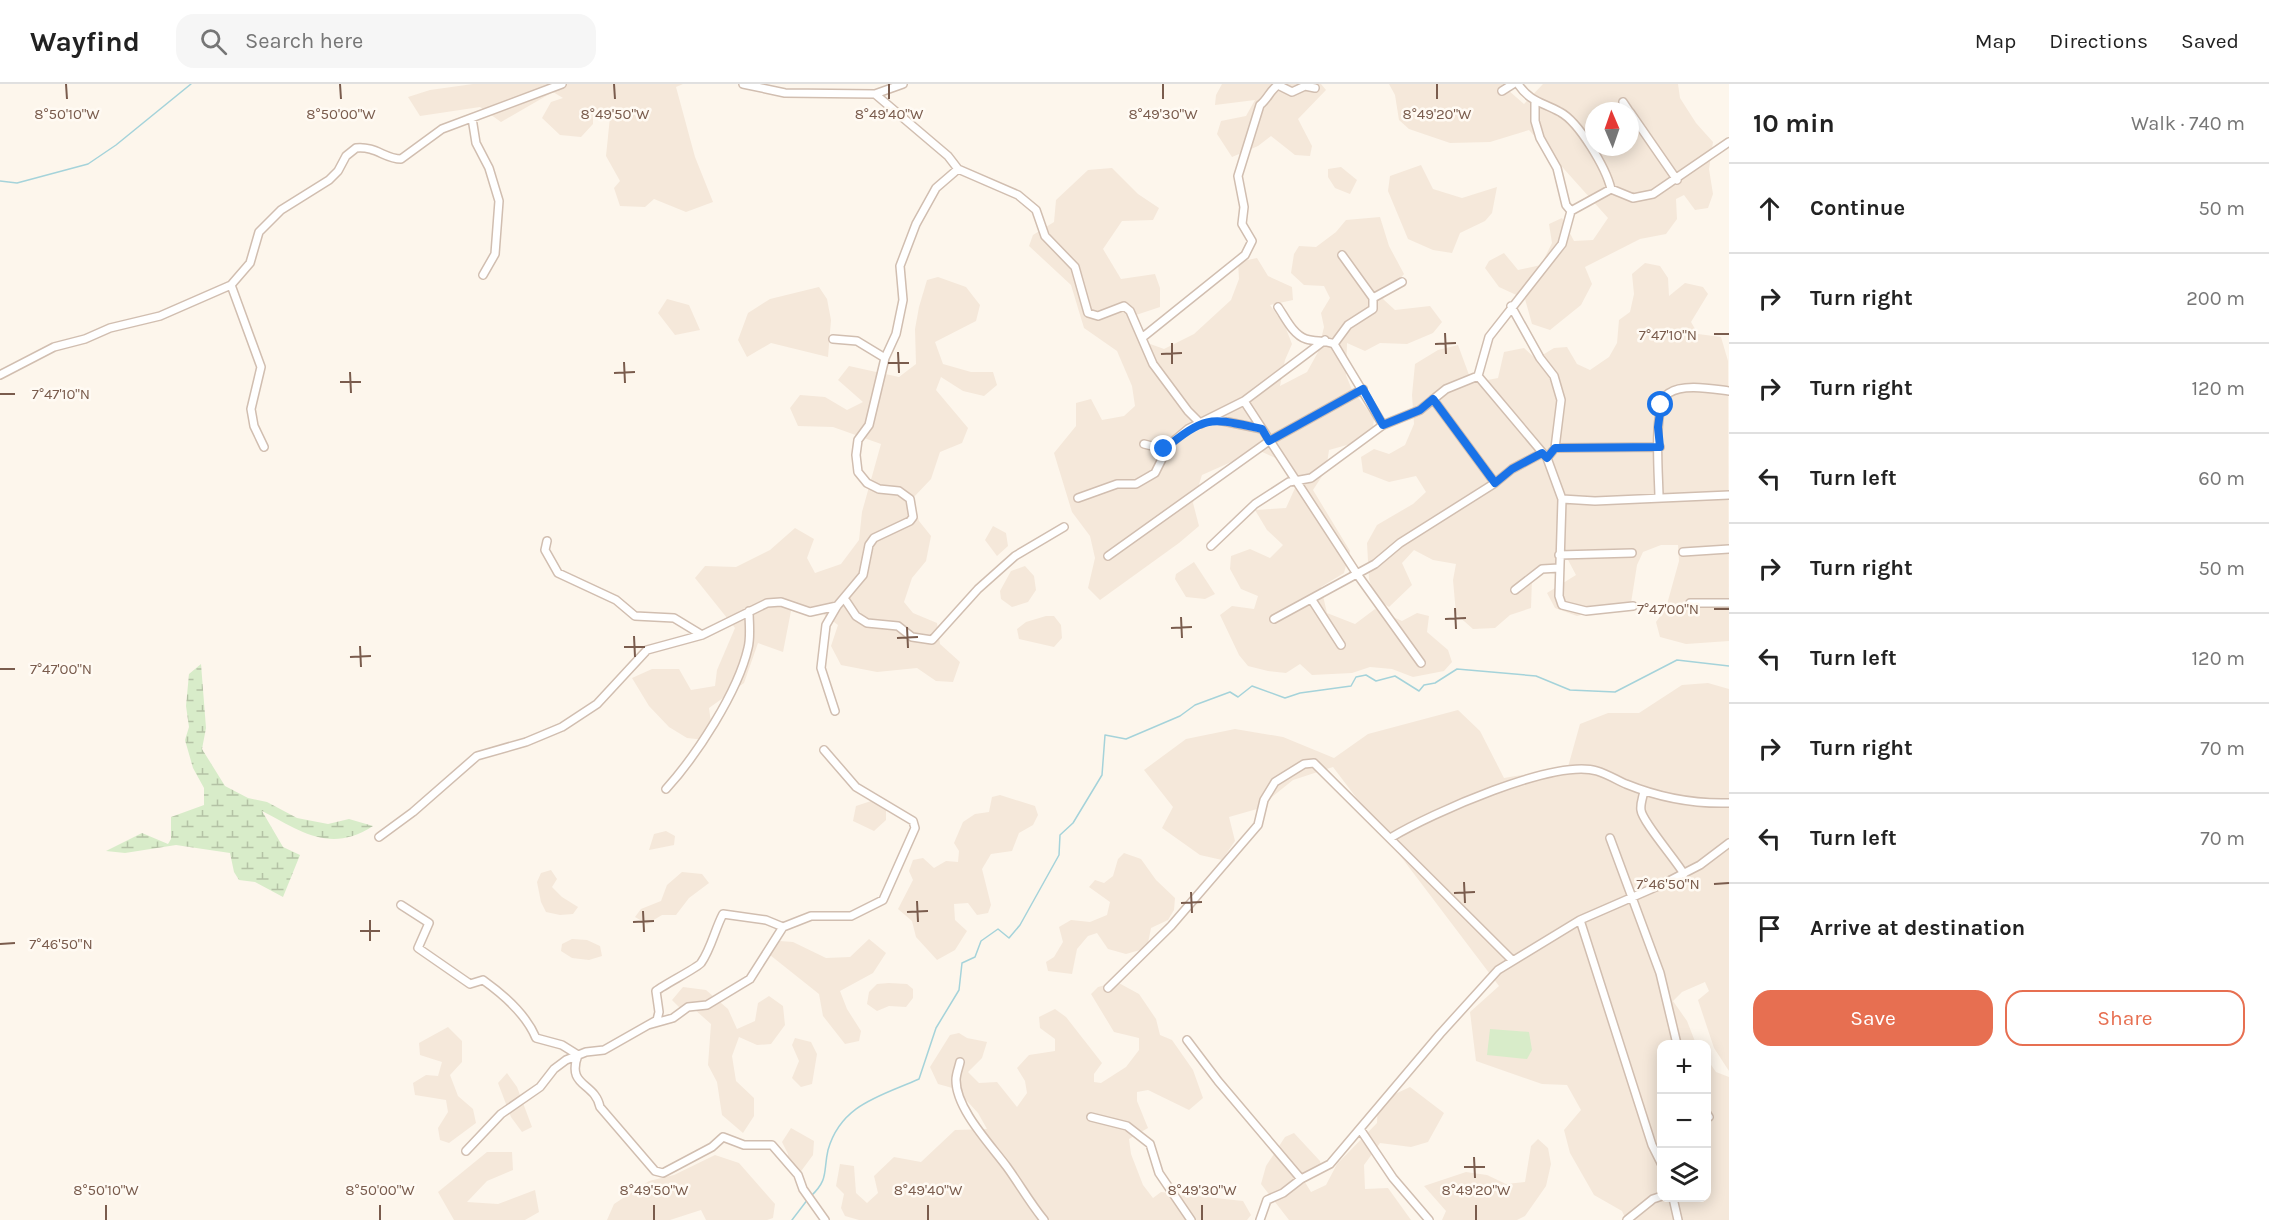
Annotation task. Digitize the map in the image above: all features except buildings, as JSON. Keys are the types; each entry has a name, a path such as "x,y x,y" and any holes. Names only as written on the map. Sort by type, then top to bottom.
{"street":[{"path":"0,375 54,347 85,339 110,328 160,316 231,285 250,263 259,232 281,210 329,180 338,171 346,156 356,147 378,150 391,158 401,159 442,129 562,84"},
{"path":"743,84 785,93 875,94 903,84"},
{"path":"1502,91 1516,84 1526,96 1562,113 1582,135 1607,173 1611,189"},
{"path":"1143,337 1245,255 1252,241 1242,224 1244,207 1238,176 1260,105 1267,99 1272,88 1278,85 1292,92 1305,86 1315,88"},
{"path":"875,94 948,156 958,169 1018,195 1036,210 1045,236 1075,267 1088,313 1098,316 1124,306 1130,311 1153,364 1188,411 1201,424"},
{"path":"1535,101 1540,138 1557,168 1566,205 1571,211"},
{"path":"472,118 476,143 489,168 500,201 495,254 483,275"},
{"path":"1639,125 1677,180"},
{"path":"1611,189 1633,198 1653,194 1677,180 1729,142"},
{"path":"835,711 821,668 821,652 826,624 837,606 863,575 869,545 874,538 914,517 910,499 898,491 873,486 858,472 856,455 858,440 869,425 885,358 896,334 903,300 900,266 916,224 936,188 958,169"},
{"path":"1478,375 1489,337 1511,306 1562,244 1571,211 1611,189"},
{"path":"1334,344 1348,326 1373,309 1373,298 1342,255"},
{"path":"1373,298 1401,282"},
{"path":"231,285 261,367 251,410 254,426 264,447"},
{"path":"1511,306 1540,358 1554,376 1561,400 1555,448"},
{"path":"1278,307 1298,336 1308,340 1325,340 1334,344 1383,425"},
{"path":"833,339 857,341 885,358"},
{"path":"1078,498 1117,484 1136,484 1155,473 1163,457 1164,449 1188,429 1213,419 1244,402 1325,340"},
{"path":"1211,546 1255,504 1289,482 1311,478 1383,425 1420,410 1457,383 1478,375"},
{"path":"1478,375 1545,455 1562,498 1559,596 1563,605 1586,610 1634,606"},
{"path":"1659,498 1658,411 1666,394 1674,390 1694,388 1729,391"},
{"path":"1108,556 1269,441 1363,389"},
{"path":"1433,399 1495,483"},
{"path":"1244,402 1357,573 1421,663"},
{"path":"1213,419 1262,429"},
{"path":"1144,444 1164,449"},
{"path":"1274,619 1375,564 1400,543 1495,483 1512,469 1545,455 1555,448 1660,447"},
{"path":"1562,498 1595,501 1729,495"},
{"path":"844,598 856,616 867,623 898,626 912,637 927,641 935,638 978,589 1015,556 1064,527"},
{"path":"547,541 546,550 558,573 616,600 635,616 674,618 702,635"},
{"path":"1683,552 1729,549"},
{"path":"1559,555 1632,554"},
{"path":"1515,590 1542,569 1559,568"},
{"path":"1312,600 1341,645"},
{"path":"379,837 413,812 477,756 526,742 562,727 597,704 647,650 702,635 767,603 781,602 810,612 837,606"},
{"path":"1690,603 1729,603"},
{"path":"666,789 704,739 740,676 749,646 749,611"},
{"path":"648,1025 673,1018 688,1007 706,1005 750,979 783,927 811,916 850,916 883,900 915,828 913,821 856,787 824,750"},
{"path":"1108,988 1171,926 1258,825 1264,800 1275,782 1304,764 1314,763 1392,837 1512,960"},
{"path":"1392,837 1436,813 1485,793 1548,774 1596,770 1644,791 1709,803 1729,803"},
{"path":"1644,791 1641,809 1645,823 1663,842 1684,874"},
{"path":"1610,838 1630,898 1660,973 1676,1040"},
{"path":"1260,1220 1267,1200 1283,1193 1300,1179 1330,1164 1467,1003 1498,970 1580,920 1701,865 1729,843"},
{"path":"401,905 429,923 418,948 470,984 483,980 501,993 532,1028 536,1038 562,1045 578,1055"},
{"path":"466,1151 501,1114 540,1087 554,1069 578,1055 604,1050 657,1020 656,991 702,963 723,914 766,920 783,927"},
{"path":"1580,920 1657,1155"},
{"path":"1187,1040 1218,1082 1300,1179"},
{"path":"578,1055 574,1067 577,1079 598,1097 600,1107 655,1171 663,1173 712,1147 723,1137 744,1145 772,1144 798,1175 803,1189 825,1220"},
{"path":"960,1062 955,1079 960,1099 987,1145 1006,1166 1026,1198 1044,1220"},
{"path":"1091,1117 1127,1126 1150,1144 1159,1173 1191,1220"},
{"path":"1360,1130 1393,1178 1429,1220"},
{"path":"1627,1220 1657,1198"},
{"path":"1674,1202 1678,1220"}],"shaded area":[{"path":"473,84 683,84 676,87 695,157 713,202 686,212 654,199 645,207 620,206 614,188 620,181 606,156 610,117 593,113 593,124 581,137 560,135 542,118 551,102 563,98 553,92 501,122 480,107 420,116 408,97 430,90"},
{"path":"1222,84 1321,84 1326,90 1298,119 1312,146 1310,156 1295,155 1271,136 1258,146 1232,157 1217,134 1221,121 1246,116 1255,100 1215,105 1216,95"},
{"path":"1389,84 1510,84 1508,90 1524,104 1543,84 1678,84 1680,98 1696,123 1713,142 1709,169 1713,194 1708,208 1695,210 1684,195 1676,199 1677,219 1666,234 1640,239 1585,267 1592,284 1581,305 1550,330 1532,324 1525,299 1499,287 1485,268 1489,261 1504,253 1518,270 1541,265 1552,243 1549,224 1562,218 1574,241 1593,240 1608,218 1529,130 1490,142 1450,143 1409,129 1399,120 1395,95"},
{"path":"1421,165 1433,189 1462,198 1497,187 1492,213 1485,221 1460,233 1452,253 1433,250 1408,239 1388,191 1390,176"},
{"path":"1341,167 1357,180 1350,194 1335,188 1328,177 1328,169"},
{"path":"1112,168 1138,194 1159,208 1153,220 1122,221 1103,249 1121,279 1155,274 1160,288 1160,307 1133,316 1142,341 1164,349 1194,334 1231,300 1239,279 1238,262 1257,258 1268,276 1292,287 1293,300 1270,305 1285,326 1292,344 1285,360 1280,386 1307,372 1318,352 1324,327 1321,313 1330,298 1324,286 1304,285 1291,273 1294,254 1299,246 1316,247 1336,232 1346,220 1380,217 1389,246 1404,274 1383,299 1395,310 1430,306 1442,322 1433,333 1407,344 1380,343 1365,351 1347,343 1346,375 1352,390 1374,418 1372,438 1329,450 1326,470 1313,490 1350,551 1344,573 1321,587 1327,613 1355,624 1375,609 1402,621 1417,613 1429,616 1427,632 1448,650 1452,662 1444,671 1413,677 1392,669 1370,667 1352,673 1312,675 1300,664 1286,673 1248,666 1239,655 1220,615 1232,606 1254,609 1258,596 1241,589 1230,569 1231,556 1250,549 1270,558 1283,545 1267,530 1255,510 1286,508 1295,488 1284,462 1258,450 1202,475 1193,503 1199,526 1179,543 1100,600 1088,588 1095,558 1090,536 1072,512 1054,453 1076,426 1076,403 1091,399 1102,420 1124,416 1135,406 1132,386 1117,351 1084,328 1071,285 1029,246 1033,235 1054,222 1056,200 1088,170"},
{"path":"1645,263 1660,266 1668,278 1669,296 1685,283 1703,287 1708,294 1691,322 1698,334 1721,337 1728,361 1729,641 1686,644 1660,637 1656,622 1666,608 1679,561 1678,545 1661,545 1643,552 1637,565 1631,603 1577,616 1555,608 1547,593 1576,575 1567,558 1532,579 1531,608 1510,615 1495,628 1473,629 1456,614 1453,580 1456,564 1433,560 1414,550 1402,563 1412,585 1389,607 1375,598 1369,579 1367,543 1377,525 1413,504 1426,492 1416,476 1389,482 1363,472 1361,457 1374,449 1389,454 1405,445 1414,424 1412,395 1415,364 1438,350 1458,345 1472,383 1498,378 1504,352 1524,348 1536,359 1554,348 1567,347 1577,364 1590,370 1609,357 1617,343 1619,320 1630,312 1634,294 1632,274"},
{"path":"938,277 966,287 980,305 976,321 935,342 943,364 971,372 993,372 997,385 984,396 963,391 941,377 936,390 968,428 962,443 940,452 931,479 913,498 919,521 931,536 926,561 912,578 904,602 913,613 937,623 940,644 960,662 953,682 936,681 917,668 877,672 841,665 831,646 838,625 815,608 792,606 783,652 758,643 744,683 709,708 712,730 706,740 687,738 669,727 649,706 632,678 652,669 679,669 691,690 715,686 717,670 735,628 695,578 705,566 736,567 770,550 795,528 814,539 807,558 815,573 841,564 859,540 862,512 881,444 833,427 798,426 790,408 800,395 825,397 847,410 863,402 838,380 849,366 899,377 916,364 915,329 919,307 927,280"},
{"path":"819,287 827,299 831,320 828,357 771,343 747,357 738,340 748,313 770,299"},
{"path":"667,299 689,305 700,330 675,335 658,313"},
{"path":"993,526 1006,533 1008,546 997,556 985,540"},
{"path":"1194,562 1215,594 1205,599 1186,597 1175,579 1176,574"},
{"path":"1025,566 1034,576 1036,590 1028,602 1012,607 1001,599 1000,591 1011,571"},
{"path":"1054,616 1061,625 1062,638 1054,647 1019,639 1017,629 1026,622"},
{"path":"1708,683 1729,689 1729,1071 1714,1048 1698,1000 1709,991 1705,982 1682,992 1673,1001 1687,1021 1694,1040 1657,1040 1657,1202 1711,1202 1711,1065 1716,1072 1729,1077 1729,1220 1626,1220 1622,1211 1594,1195 1570,1153 1564,1130 1581,1110 1567,1085 1542,1084 1476,1061 1470,1012 1499,986 1333,767 1293,780 1257,809 1229,817 1235,841 1222,860 1200,855 1162,828 1173,807 1144,770 1186,739 1235,729 1283,737 1334,758 1368,734 1458,710 1480,731 1504,778 1568,767 1580,724 1608,713 1639,713 1682,685"},
{"path":"1000,795 1035,806 1038,815 1033,825 1019,833 1012,851 991,854 982,869 991,905 988,913 977,915 968,903 954,904 955,920 967,931 955,950 937,960 916,937 912,921 898,909 913,880 909,871 913,860 923,858 934,868 946,861 958,862 959,851 954,843 963,822 975,814 989,812 992,797"},
{"path":"871,801 886,809 886,820 874,831 853,821 856,806"},
{"path":"666,831 675,836 674,845 649,850 654,834"},
{"path":"1124,853 1141,859 1156,880 1175,898 1174,910 1168,920 1151,928 1147,948 1126,954 1108,949 1097,933 1088,936 1077,949 1072,974 1048,971 1046,962 1054,957 1063,942 1059,927 1071,920 1090,922 1107,915 1110,902 1089,887 1095,880 1104,883 1113,876 1118,859"},
{"path":"551,870 557,879 552,887 562,897 578,907 573,914 560,915 546,912 541,902 537,882 541,873"},
{"path":"682,872 702,874 709,883 689,898 676,915 662,915 647,924 635,917 641,909 661,901 667,885"},
{"path":"572,939 587,940 600,946 602,956 589,960 572,958 561,951 562,944"},
{"path":"869,939 886,953 873,973 840,991 847,1009 861,1031 859,1041 845,1044 823,1016 819,994 770,955 780,941 793,942 826,958 850,957"},
{"path":"1117,982 1139,994 1156,1019 1160,1035 1172,1040 1193,1070 1203,1098 1189,1110 1148,1090 1137,1092 1137,1101 1148,1128 1129,1139 1131,1154 1143,1185 1153,1198 1161,1192 1243,1201 1251,1215 1247,1220 859,1220 845,1216 841,1208 844,1194 836,1186 840,1164 854,1166 856,1193 867,1203 878,1193 874,1176 894,1157 921,1162 955,1130 987,1129 978,1113 956,1089 938,1084 930,1067 950,1035 959,1033 967,1038 987,1042 982,1058 968,1072 979,1083 997,1082 1017,1107 1027,1093 1025,1081 1017,1068 1029,1055 1055,1051 1055,1039 1040,1028 1039,1017 1055,1009 1066,1017 1102,1063 1094,1074 1094,1082 1101,1083 1126,1067 1139,1050 1139,1038 1114,1032 1091,994 1098,987"},
{"path":"877,984 907,984 913,989 913,998 906,1007 889,1006 877,1011 867,1004 869,992"},
{"path":"683,987 706,990 728,1009 737,1029 755,1021 758,1003 769,996 783,1006 785,1025 771,1044 757,1045 739,1037 732,1056 736,1081 754,1098 754,1116 743,1133 722,1115 717,1082 708,1065 711,1024 694,1009 679,1007 672,1000"},
{"path":"448,1027 462,1041 462,1062 450,1075 458,1096 473,1109 476,1123 449,1143 440,1140 438,1128 448,1112 446,1100 415,1095 413,1083 426,1075 438,1076 442,1062 420,1055 419,1043"},
{"path":"795,1038 811,1042 817,1054 812,1084 801,1087 792,1078 799,1061 792,1045"},
{"path":"507,1073 517,1087 532,1127 522,1132 511,1117 498,1083"},
{"path":"1410,1087 1444,1113 1428,1142 1411,1147 1380,1143 1364,1165 1365,1189 1388,1188 1411,1220 1289,1220 1261,1184 1266,1166 1285,1137 1294,1133 1320,1161 1321,1166 1303,1179 1311,1192 1326,1185 1337,1164 1377,1123 1378,1102"},
{"path":"791,1128 814,1141 813,1155 799,1174 789,1168 788,1154 782,1142"},
{"path":"1538,1139 1548,1148 1551,1164 1546,1186 1525,1216 1517,1220 1442,1220 1446,1211 1424,1186 1466,1172 1487,1175 1506,1184 1525,1182 1531,1146"},
{"path":"487,1152 512,1152 513,1170 487,1181 467,1202 498,1204 535,1190 539,1212 525,1220 454,1220 438,1192"},
{"path":"715,1155 739,1163 775,1204 773,1218 767,1220 706,1220 701,1210 670,1220 607,1220 614,1204 649,1181 674,1175"}],"green space":[{"path":"201,664 206,728 202,749 225,786 248,798 267,802 297,818 328,824 349,819 373,826 357,834 329,839 303,832 262,811 283,847 300,855 283,897 255,882 239,880 234,872 230,853 176,845 125,853 106,851 142,833 168,844 171,839 171,817 204,805 204,788 193,768 185,740 189,727 186,706 189,674"},
{"path":"1490,1029 1529,1032 1532,1050 1527,1059 1487,1055"}],"waterway":[{"path":"0,181 17,183 88,164 116,145 191,84"},
{"path":"811,1196 821,1185 828,1150 842,1122 864,1104 919,1079 936,1028 959,990 962,963 975,957 981,941 998,929 1009,938 1020,925 1059,855 1060,835 1073,823 1102,775 1105,735 1126,739 1180,716 1195,705 1230,692 1238,697 1252,686 1285,698 1300,693 1351,686 1356,677 1366,675 1376,681 1395,676 1419,691 1424,685 1435,683 1457,669 1536,676 1570,690 1615,692 1677,660 1729,666"},
{"path":"792,1220 808,1199"}],"route":[{"path":"1164,449 1188,429 1213,419 1262,429 1269,441 1363,389 1383,425 1420,410 1433,399 1495,483 1524,461 1542,453 1547,458 1555,448 1647,445 1660,447 1658,411 1661,405"}]}
